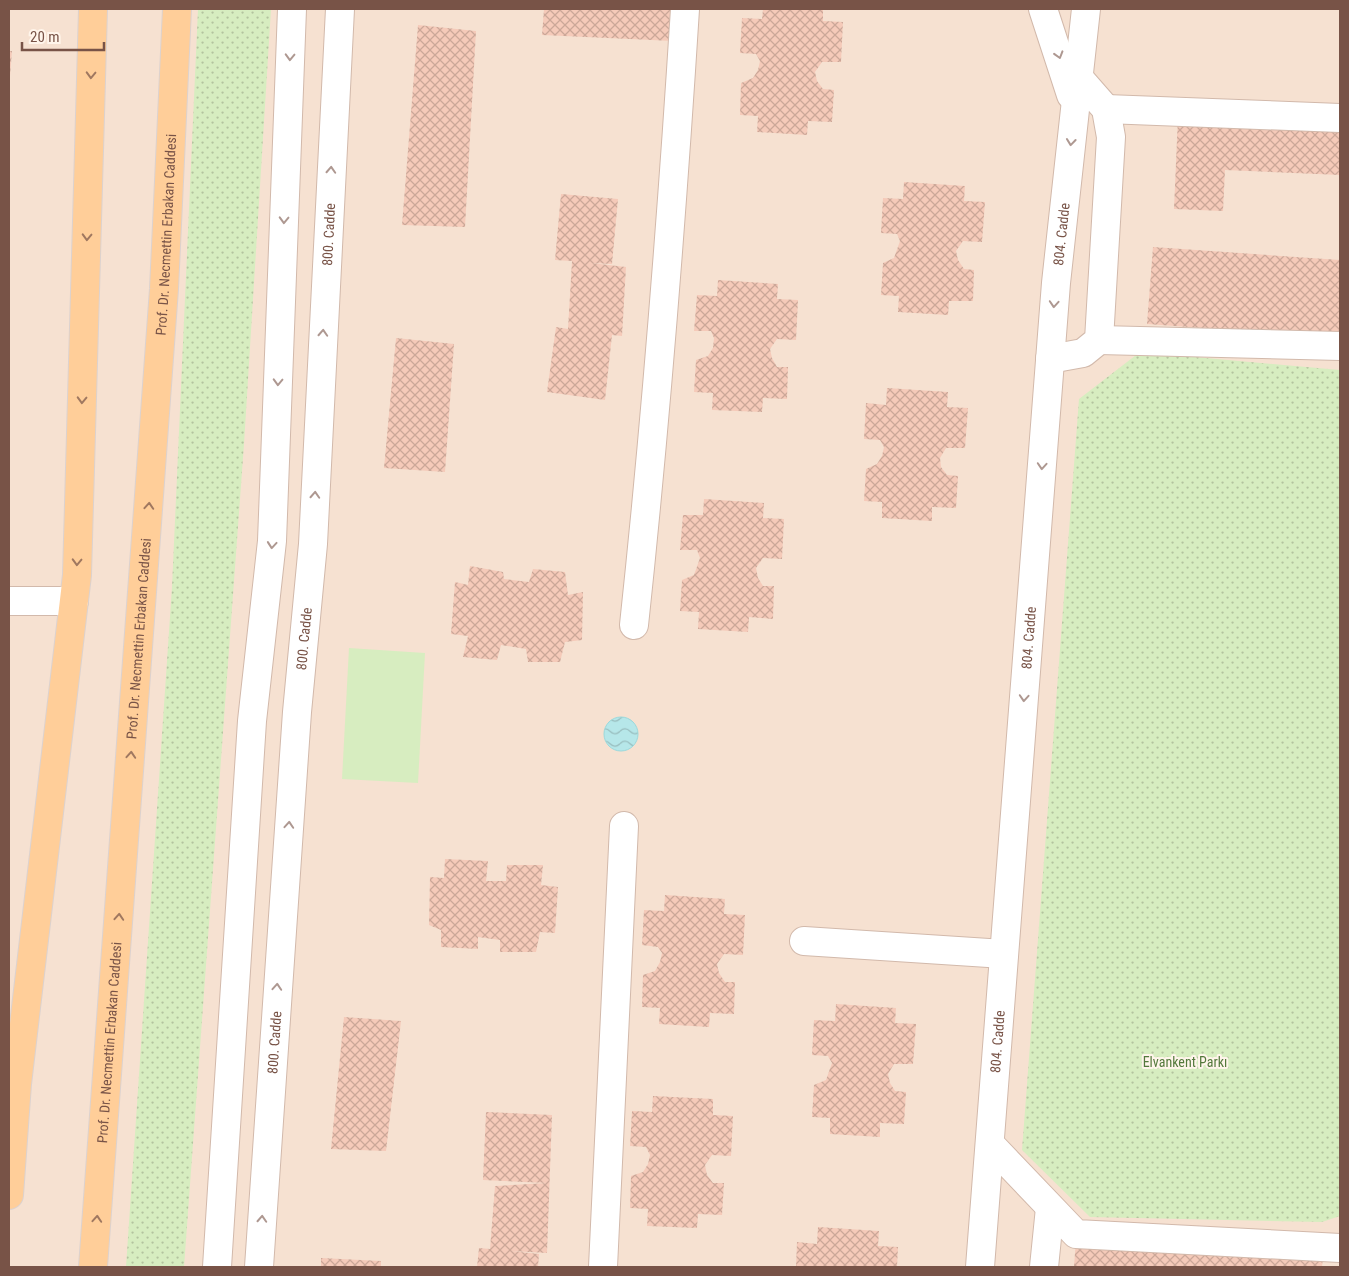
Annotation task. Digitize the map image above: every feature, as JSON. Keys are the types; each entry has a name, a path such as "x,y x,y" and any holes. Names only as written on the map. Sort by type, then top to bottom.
{"main road":[{"path":"9,1196 12,1117 77,575 93,9"},
{"name":"Prof. Dr. Necmettin Erbakan Caddesi","path":"93,1267 164,289 177,9"}],"street":[{"path":"217,1267 252,721 272,541 292,9"},
{"name":"800. Cadde","path":"259,1267 297,712 313,544 340,9"},
{"path":"634,625 670,226 685,9"},
{"path":"1043,9 1075,108"},
{"name":"804. Cadde","path":"980,1267 1056,283 1086,9"},
{"path":"1078,76 1106,109 1111,137 1099,340"},
{"path":"1106,109 1340,118"},
{"path":"1050,359 1083,353 1099,340 1340,346"},
{"path":"9,601 74,600"},
{"path":"603,1267 624,826"},
{"path":"804,941 1004,954"},
{"path":"990,1144 1076,1234 1340,1248"},
{"path":"1044,1267 1050,1208"}],"shaded area":[{"path":"9,9 1340,9 1340,1267 9,1267"}],"green space":[{"path":"198,9 271,9 244,444 184,1267 126,1267 172,587"},
{"name":"Elvankent Parkı","path":"1140,352 1340,370 1340,1216 1322,1222 1090,1217 1022,1150 1079,399"},
{"path":"349,648 425,653 418,783 342,779"}],"water":[{"path":"621,717 628,718 633,722 637,727 637,741 633,746 628,750 621,751 614,750 609,746 605,741 604,734 605,727 609,722 614,718"}],"building":[{"path":"544,9 674,9 673,41 542,35"},
{"path":"763,9 823,9 823,21 843,22 841,62 822,62 815,72 817,81 823,89 834,90 832,122 808,121 807,135 757,132 758,116 740,115 741,83 753,78 758,70 760,61 756,54 740,53 742,18 762,19"},
{"path":"418,25 476,31 465,227 402,225"},
{"path":"9,51 12,51 10,76 9,76"},
{"path":"1178,116 1340,122 1340,175 1225,170 1223,211 1174,209"},
{"path":"904,182 965,186 964,201 985,202 982,242 963,241 956,251 958,260 964,269 974,270 973,301 949,301 948,315 898,312 899,296 881,295 883,263 894,258 900,241 897,234 881,233 883,198 903,199"},
{"path":"561,194 618,199 612,264 591,263 626,267 622,336 612,335 605,400 547,392 556,327 568,329 572,261 555,260"},
{"path":"1153,247 1340,260 1340,338 1147,324"},
{"path":"718,280 778,284 777,299 798,300 796,340 777,339 770,349 777,367 788,367 787,399 763,398 762,412 712,410 713,393 694,392 696,360 708,356 713,348 714,338 711,331 694,331 697,295 717,296"},
{"path":"396,338 454,344 445,472 384,468"},
{"path":"887,388 948,392 947,407 968,408 965,448 946,448 940,458 941,467 947,475 958,476 956,508 932,507 932,521 882,518 882,502 864,501 866,469 877,464 882,456 884,447 880,440 864,439 866,403 886,405"},
{"path":"704,499 764,503 763,518 784,519 782,559 763,558 756,568 758,578 763,586 774,586 773,619 749,617 748,632 698,629 699,612 680,611 682,580 694,575 700,558 697,550 680,550 683,515 703,515"},
{"path":"470,566 503,572 504,579 529,582 533,569 565,572 568,595 583,592 582,640 565,642 560,662 528,662 526,649 501,645 497,660 463,657 468,636 451,634 455,582 468,585"},
{"path":"445,859 488,861 486,881 506,881 507,865 543,865 541,885 558,887 555,933 540,932 536,952 500,952 500,940 478,937 478,949 441,947 441,930 429,925 430,877 444,878"},
{"path":"665,895 725,899 724,914 745,915 743,955 724,954 717,964 719,973 725,982 735,982 734,1014 710,1013 709,1027 659,1024 660,1008 642,1007 643,975 655,971 662,953 658,947 642,945 644,910 664,911"},
{"path":"836,1004 896,1008 895,1023 916,1024 913,1064 894,1064 888,1074 890,1083 895,1091 906,1092 904,1124 880,1123 880,1137 830,1134 830,1118 812,1117 814,1085 826,1080 832,1063 828,1056 812,1055 814,1020 835,1021"},
{"path":"344,1017 401,1021 386,1151 331,1149"},
{"path":"653,1096 713,1099 713,1115 733,1116 731,1156 712,1155 705,1165 707,1175 713,1183 724,1183 722,1215 698,1214 697,1228 647,1226 648,1209 630,1208 631,1176 643,1172 648,1164 650,1155 646,1147 630,1146 632,1111 652,1112"},
{"path":"486,1112 552,1115 547,1253 511,1251 539,1254 538,1267 477,1267 479,1248 490,1249 495,1186 547,1183 483,1180"},
{"path":"818,1227 879,1231 878,1246 898,1247 897,1267 796,1267 797,1242 817,1244"},
{"path":"1076,1239 1323,1257 1322,1267 1074,1267"},
{"path":"321,1258 381,1261 381,1267 321,1267"}]}
